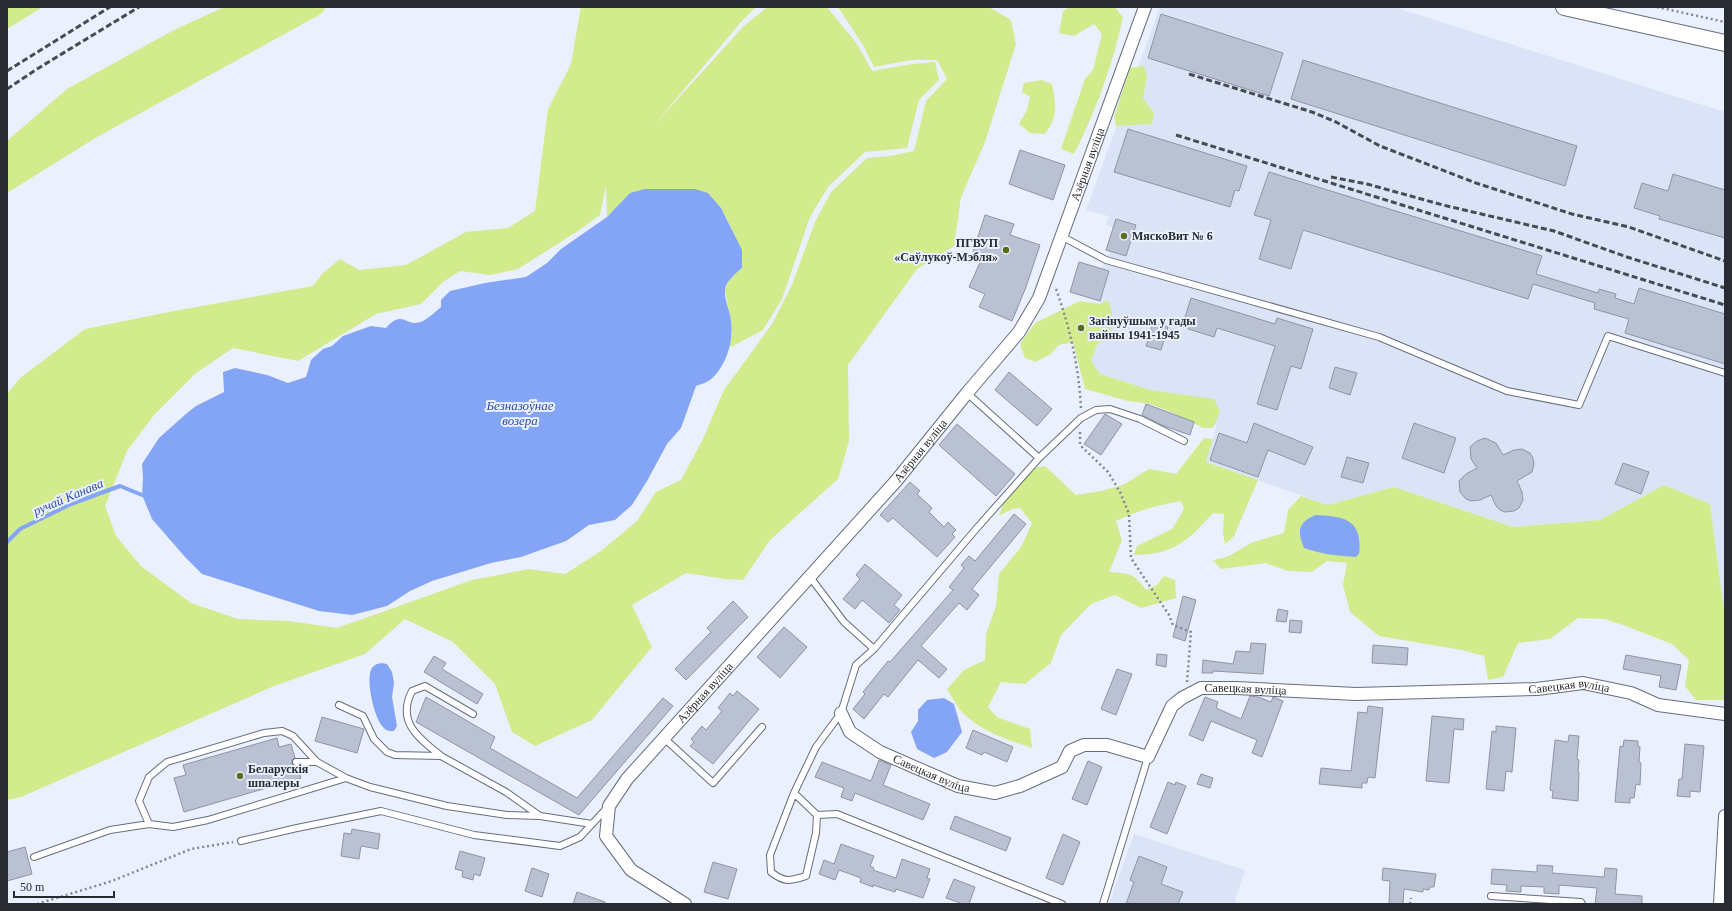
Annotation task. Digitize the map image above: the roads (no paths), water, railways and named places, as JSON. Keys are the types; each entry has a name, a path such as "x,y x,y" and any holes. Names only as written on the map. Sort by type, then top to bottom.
{"main road":[{"path":"1564,7 1725,43"}],"street":[{"name":"Азёрная вуліца","path":"685,904 631,870 606,836 609,806 627,780 664,738 896,481 967,393 1019,332 1039,298 1145,7"},
{"name":"Савецкая вуліца","path":"841,713 850,732 880,752 958,786 995,793 1020,786 1062,767 1070,751 1084,745 1107,745 1148,757 1172,706 1185,696 1201,688 1236,688 1356,694 1537,689 1583,683 1631,692 1658,705 1725,714"},
{"path":"1722,901 1725,816"}],"lane":[{"path":"1061,236 1106,260 1379,337 1506,391 1579,405 1608,336 1725,373"},
{"path":"967,393 1039,458"},
{"path":"817,815 816,833 806,876 791,881 780,879 770,872 770,855 794,793 816,747 841,713 856,665 874,649 976,529 1039,458 1081,418 1096,410 1110,409 1140,419 1184,441"},
{"path":"810,577 844,622 874,649"},
{"path":"473,714 425,686 412,691 406,702 408,721 419,738 441,756 506,792 540,816"},
{"path":"339,705 363,716 374,740 387,752 395,755 441,756"},
{"path":"664,738 714,783 762,727"},
{"path":"149,824 139,801 150,777 167,762 264,733 282,731 293,736 317,762 346,778 370,787 447,806 507,815 540,816 592,824"},
{"path":"1104,904 1148,757"},
{"path":"296,762 317,762"},
{"path":"34,857 110,830 149,824 173,827 208,820 346,778"},
{"path":"794,793 817,815 837,814 1062,904"},
{"path":"242,841 381,811 474,835 560,846 580,837 609,806"},
{"path":"1490,896 1581,902 1582,904"}],"water":[{"name":"Безназоўнае возера","path":"645,189 695,189 708,193 721,208 742,250 742,268 729,281 725,290 725,297 732,329 728,353 724,361 716,375 707,382 696,386 681,428 667,444 632,505 615,520 589,525 566,541 521,557 491,563 432,581 410,591 387,606 352,615 319,611 202,574 152,519 142,495 142,464 159,438 187,413 196,406 224,392 223,372 235,368 267,375 288,383 306,377 311,360 323,349 332,346 343,336 371,326 386,328 392,322 401,319 412,323 417,323 423,321 441,307 441,300 450,291 485,283 526,277 547,263 561,249 607,217 630,193"},
{"path":"1315,515 1335,517 1350,522 1355,527 1358,534 1359,554 1356,557 1343,556 1304,548 1300,537 1300,528 1305,521"},
{"path":"381,663 387,664 392,672 394,683 392,697 397,726 394,731 385,729 380,722 374,708 370,690 371,670 374,666"},
{"path":"944,698 954,704 962,732 947,752 934,758 917,749 911,732 918,721 918,710 927,700"}],"waterway":[{"name":"ручай Канава","path":"7,542 20,529 71,504 120,486 142,495"}],"railway":[{"path":"7,71 110,7"},
{"path":"7,89 139,7"},
{"path":"1189,74 1312,112 1336,122 1380,146 1476,183 1572,214 1629,227 1725,261"},
{"path":"1176,135 1725,305"},
{"path":"1331,177 1367,184 1443,205 1554,231 1627,257 1725,288"}],"place":[{"name":"МяскоВит № 6","path":"1124,236"},
{"name":"ПГВУП «Саўлукоў-Мэбля»","path":"1006,250"},
{"name":"Загінуўшым у гады вайны 1941-1945","path":"1081,328"},
{"name":"Беларускія шпалеры","path":"240,776"}]}
